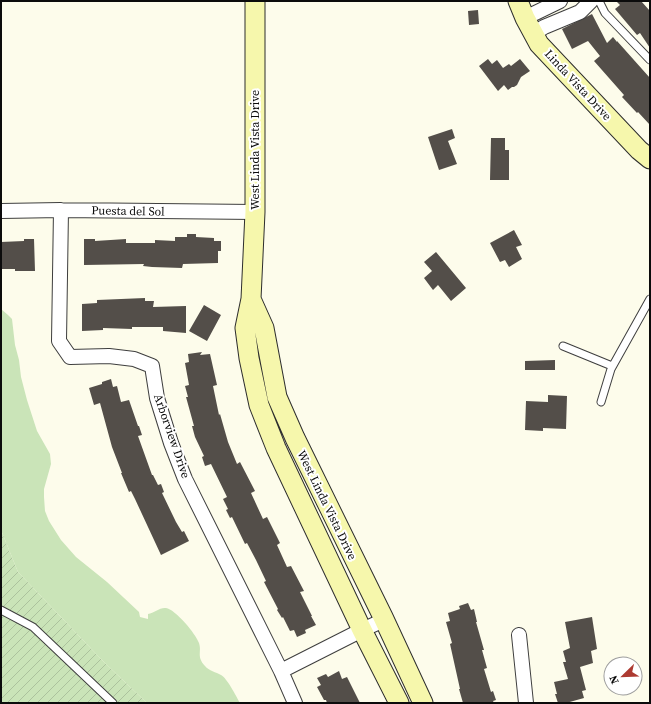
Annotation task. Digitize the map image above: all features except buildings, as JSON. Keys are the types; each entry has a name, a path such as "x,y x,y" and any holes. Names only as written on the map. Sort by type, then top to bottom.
{"main road":[{"name":"West Linda Vista Drive","path":"255,1 255,212 251,299 245,328 249,358 259,405 276,448 362,630 399,703"},
{"name":"Linda Vista Drive","path":"525,18 539,44 639,150 650,159"},
{"name":"West Linda Vista Drive","path":"251,299 264,328 278,397 295,438 423,703"}],"street":[{"path":"525,18 560,1"},
{"path":"525,18 544,27 580,12 591,1"},
{"name":"Puesta del Sol","path":"1,211 61,210 255,212"},
{"name":"Arborview Drive","path":"61,210 62,253 59,341 70,357 109,356 134,359 152,366 157,398 171,443 185,479 281,671 295,703"},
{"path":"281,671 384,620"},
{"path":"519,636 526,703"}],"lane":[{"path":"599,1 606,13 650,60"},
{"path":"600,402 612,366 650,300"},
{"path":"563,346 612,366"},
{"path":"1,610 33,627 113,703"}],"green space":[{"path":"1,309 12,319 15,345 27,400 37,431 50,454 51,464 44,489 45,511 49,521 61,540 76,557 107,582 139,612 140,617 148,619 148,614 159,609 166,608 170,609 180,617 190,628 199,643 202,663 208,669 219,674 226,680 240,703 147,703 103,661 18,572 1,530"},
{"path":"1,530 18,572 103,661 147,703 1,703"}]}
